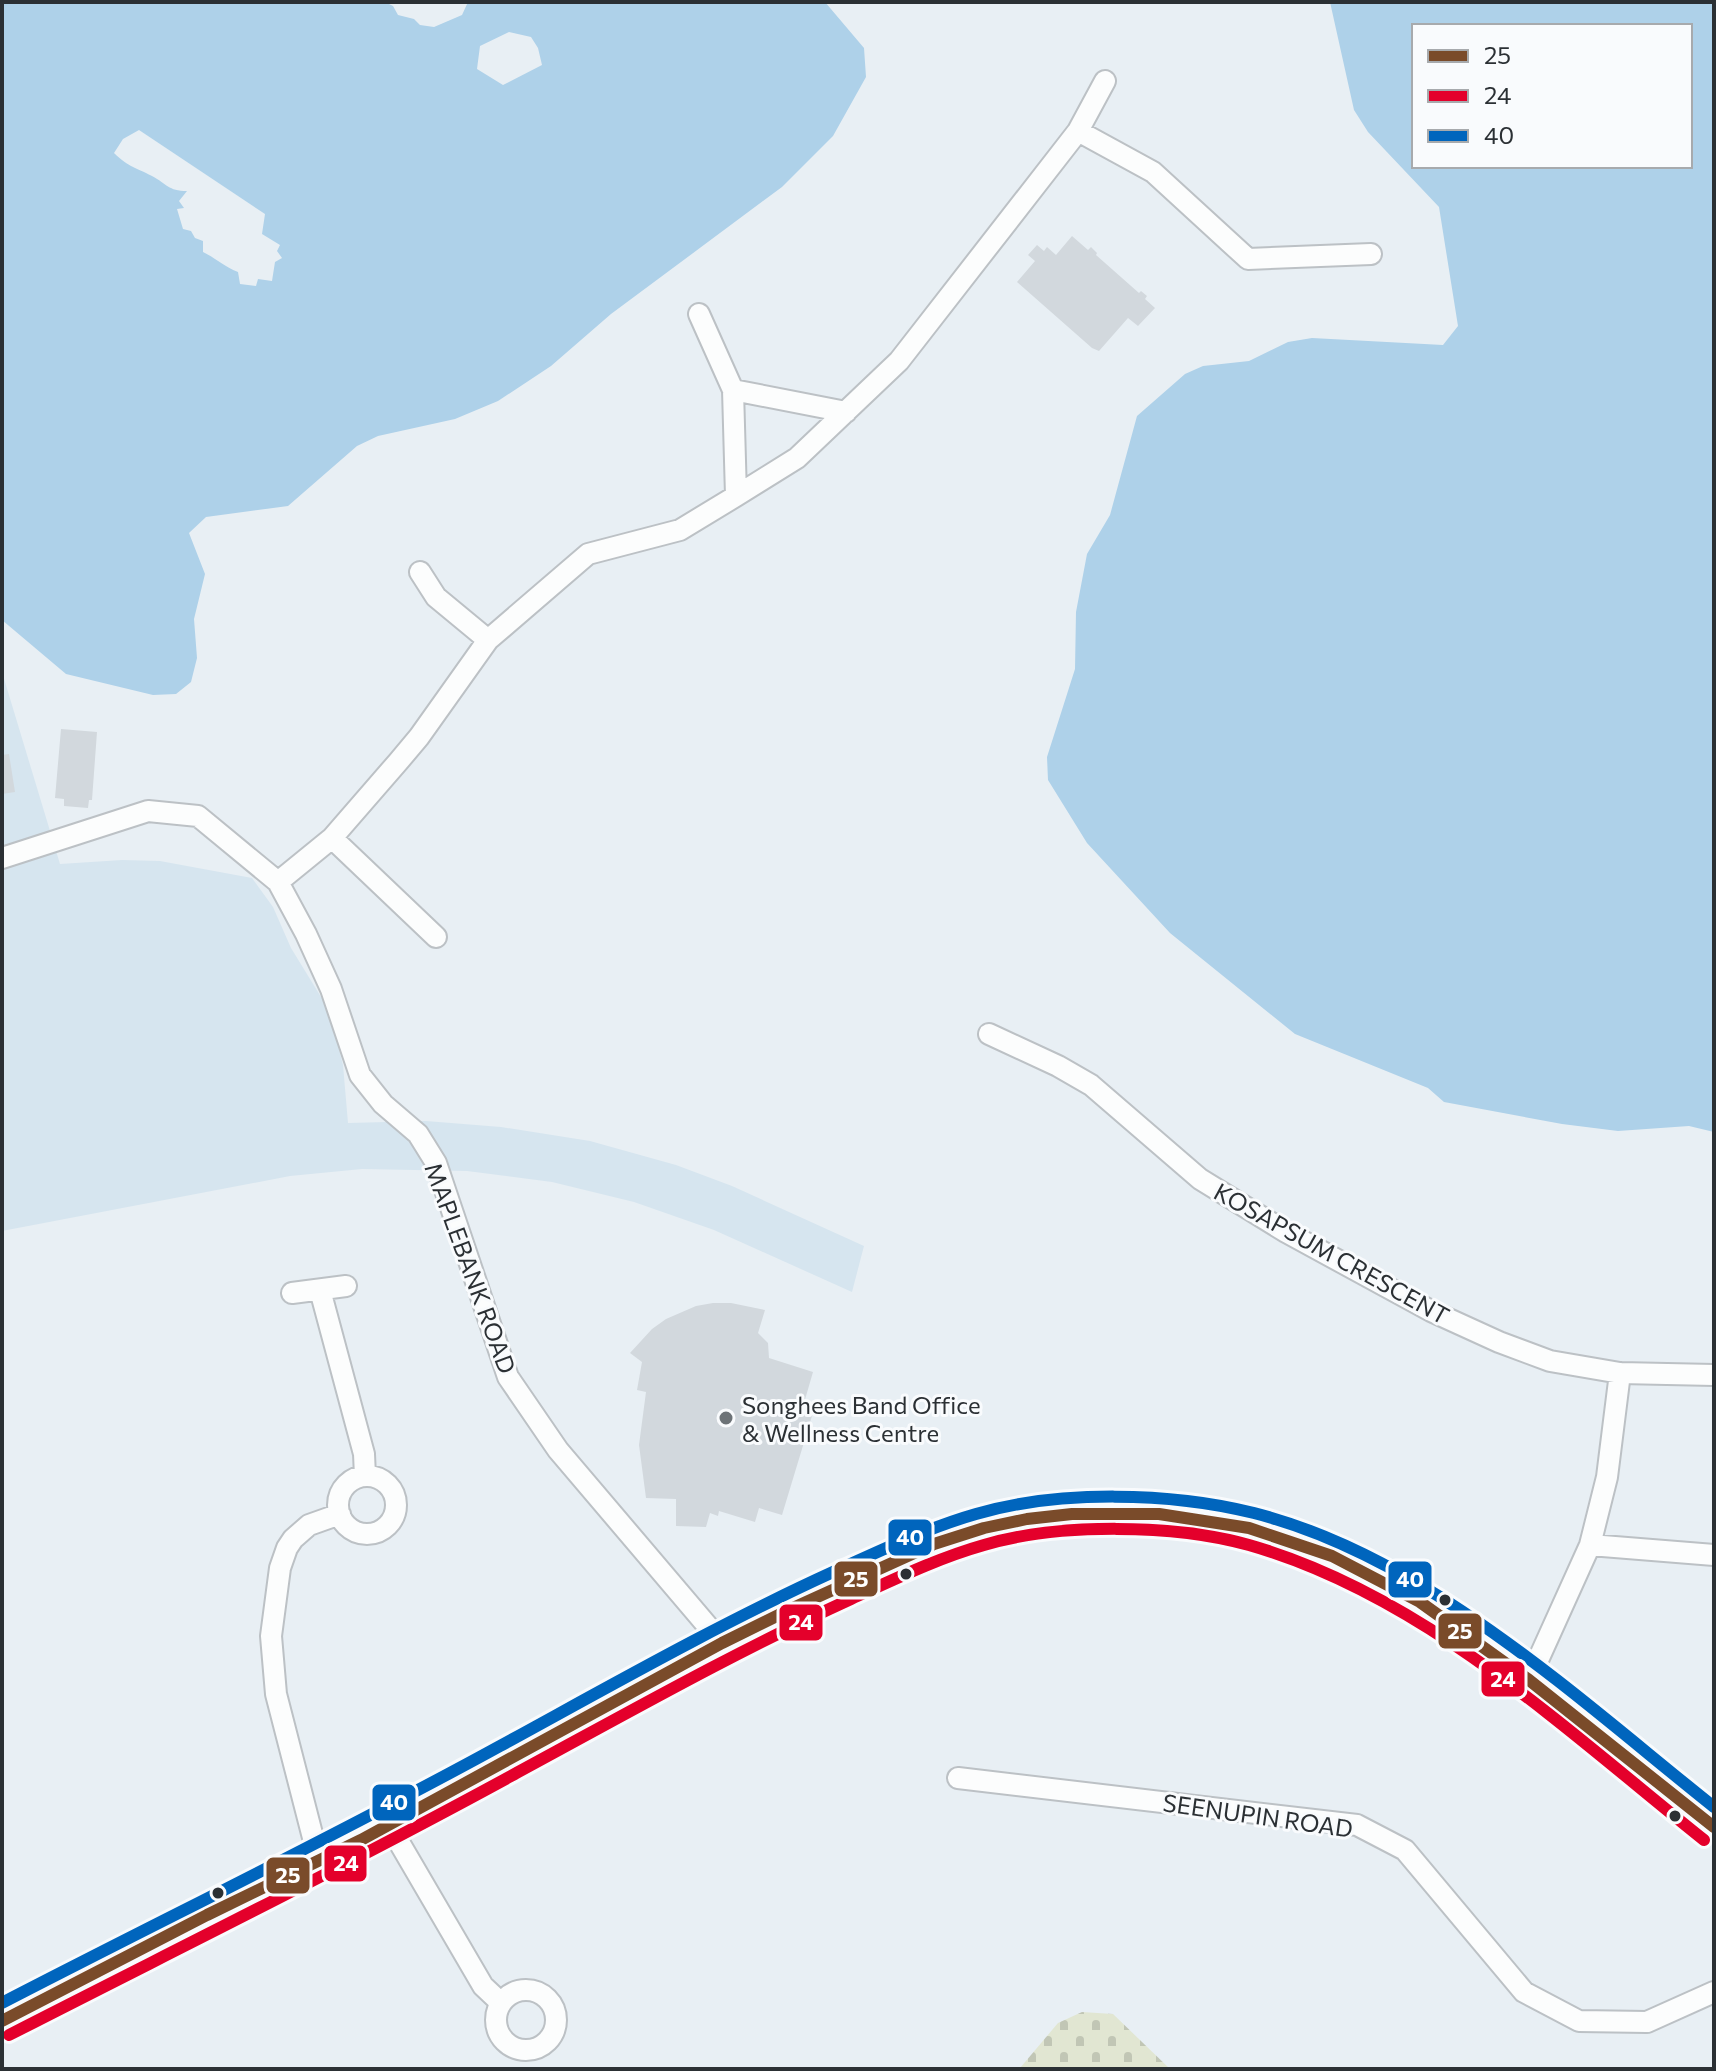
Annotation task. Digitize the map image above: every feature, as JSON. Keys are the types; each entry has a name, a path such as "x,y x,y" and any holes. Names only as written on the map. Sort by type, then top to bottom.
{"main road":[{"path":"2,2021 389,1825 722,1643 934,1544 984,1528 1027,1519 1072,1514 1159,1514 1249,1528 1332,1556 1420,1602 1529,1680 1714,1827"}],"street":[{"path":"278,882 332,838 419,737 488,640 588,554 680,530 736,496 797,458 899,361 1078,131 1105,81"},
{"path":"1078,131 1153,172 1248,259 1371,254"},
{"path":"699,314 733,390 736,496"},
{"path":"733,390 846,412"},
{"path":"420,572 436,597 488,640"},
{"name":"MAPLEBANK ROAD","path":"2,858 148,811 185,814 198,816 278,882 331,989 360,1075 383,1104 418,1134 436,1163 508,1377 558,1450 722,1643"},
{"path":"332,838 436,937"},
{"name":"KOSAPSUM CRESCENT","path":"989,1034 1091,1085 1200,1179 1286,1232 1417,1304 1499,1342 1550,1361 1620,1373 1714,1375"},
{"path":"292,1293 346,1286"},
{"path":"320,1290 364,1454 365,1476"},
{"path":"1529,1680 1590,1545 1607,1477 1620,1373"},
{"path":"365,1476 378,1478 392,1489 397,1507 386,1528 368,1535 351,1529 340,1514 338,1503 349,1482 365,1476"},
{"path":"319,1861 276,1694 271,1636 280,1568 287,1548 309,1525 340,1514"},
{"path":"1590,1545 1714,1555"},
{"name":"SEENUPIN ROAD","path":"958,1778 1357,1825 1405,1850 1524,1992 1579,2021 1647,2022 1714,1992"},
{"path":"389,1825 483,1986 501,2003"}],"shaded area":[{"path":"2,672 60,864 160,861 252,878 273,907 291,948 329,1010 343,1065 348,1123 426,1121 501,1127 590,1141 676,1165 732,1186 864,1246 852,1292 714,1230 634,1202 552,1182 467,1171 362,1169 290,1176 2,1231"}],"green space":[{"path":"1082,2012 1113,2014 1170,2069 1020,2068 1058,2023"}],"water":[{"path":"2,2 385,2 393,6 398,15 414,19 420,25 434,27 462,15 468,2 825,2 864,48 866,77 833,136 782,187 611,314 551,366 498,401 455,419 378,436 357,446 288,506 206,517 189,533 205,574 194,619 197,658 191,682 176,694 153,695 66,674 2,620","holes":["509,32 531,37 538,48 542,65 503,85 477,69 480,46","139,130 265,214 262,234 280,245 277,251 282,258 275,262 272,281 258,279 256,286 240,284 238,272 203,252 203,241 195,238 191,231 183,229 177,209 184,208 179,201 187,191 172,188 114,153 123,139"]},
{"path":"1330,2 1714,2 1714,1132 1689,1126 1618,1131 1444,1102 1428,1088 1295,1034 1170,933 1087,843 1048,780 1047,757 1075,669 1076,612 1087,554 1110,515 1137,416 1185,374 1203,366 1249,361 1288,342 1312,338 1443,345 1458,326 1439,207 1368,132 1354,110"}],"building":[{"path":"1072,236 1088,250 1091,247 1139,293 1141,291 1147,296 1145,299 1155,308 1138,326 1128,318 1099,351 1017,282 1035,261 1028,255 1037,245 1044,251 1047,247 1056,255"},
{"path":"61,729 97,732 92,800 89,800 88,808 64,806 64,799 55,798"},
{"path":"9,754 15,792 2,794 2,755"},
{"name":"Songhees Band Office & Wellness Centre","path":"731,1303 765,1310 758,1333 768,1343 769,1358 813,1372 804,1403 815,1406 782,1515 759,1508 755,1522 719,1511 718,1516 710,1513 706,1527 676,1526 676,1499 646,1498 639,1445 646,1392 637,1390 642,1362 630,1353 666,1319 696,1306"}],"transit line":[{"name":"40","path":"2,2003 376,1812 790,1592 940,1526 1008,1506 1042,1501 1115,1497 1222,1506 1318,1534 1380,1562 1498,1636 1714,1807"},
{"name":"25","path":"2,2021 361,1840 722,1643 793,1608 934,1544 984,1528 1027,1519 1072,1514 1159,1514 1249,1528 1332,1556 1420,1602 1529,1680 1714,1827"},
{"name":"24","path":"9,2035 387,1842 680,1684 808,1619 950,1556 984,1545 1046,1533 1116,1529 1187,1533 1249,1545 1313,1567 1433,1631 1490,1670 1704,1840"}],"place":[{"name":"Songhees Band Office & Wellness Centre","path":"726,1418"}]}
